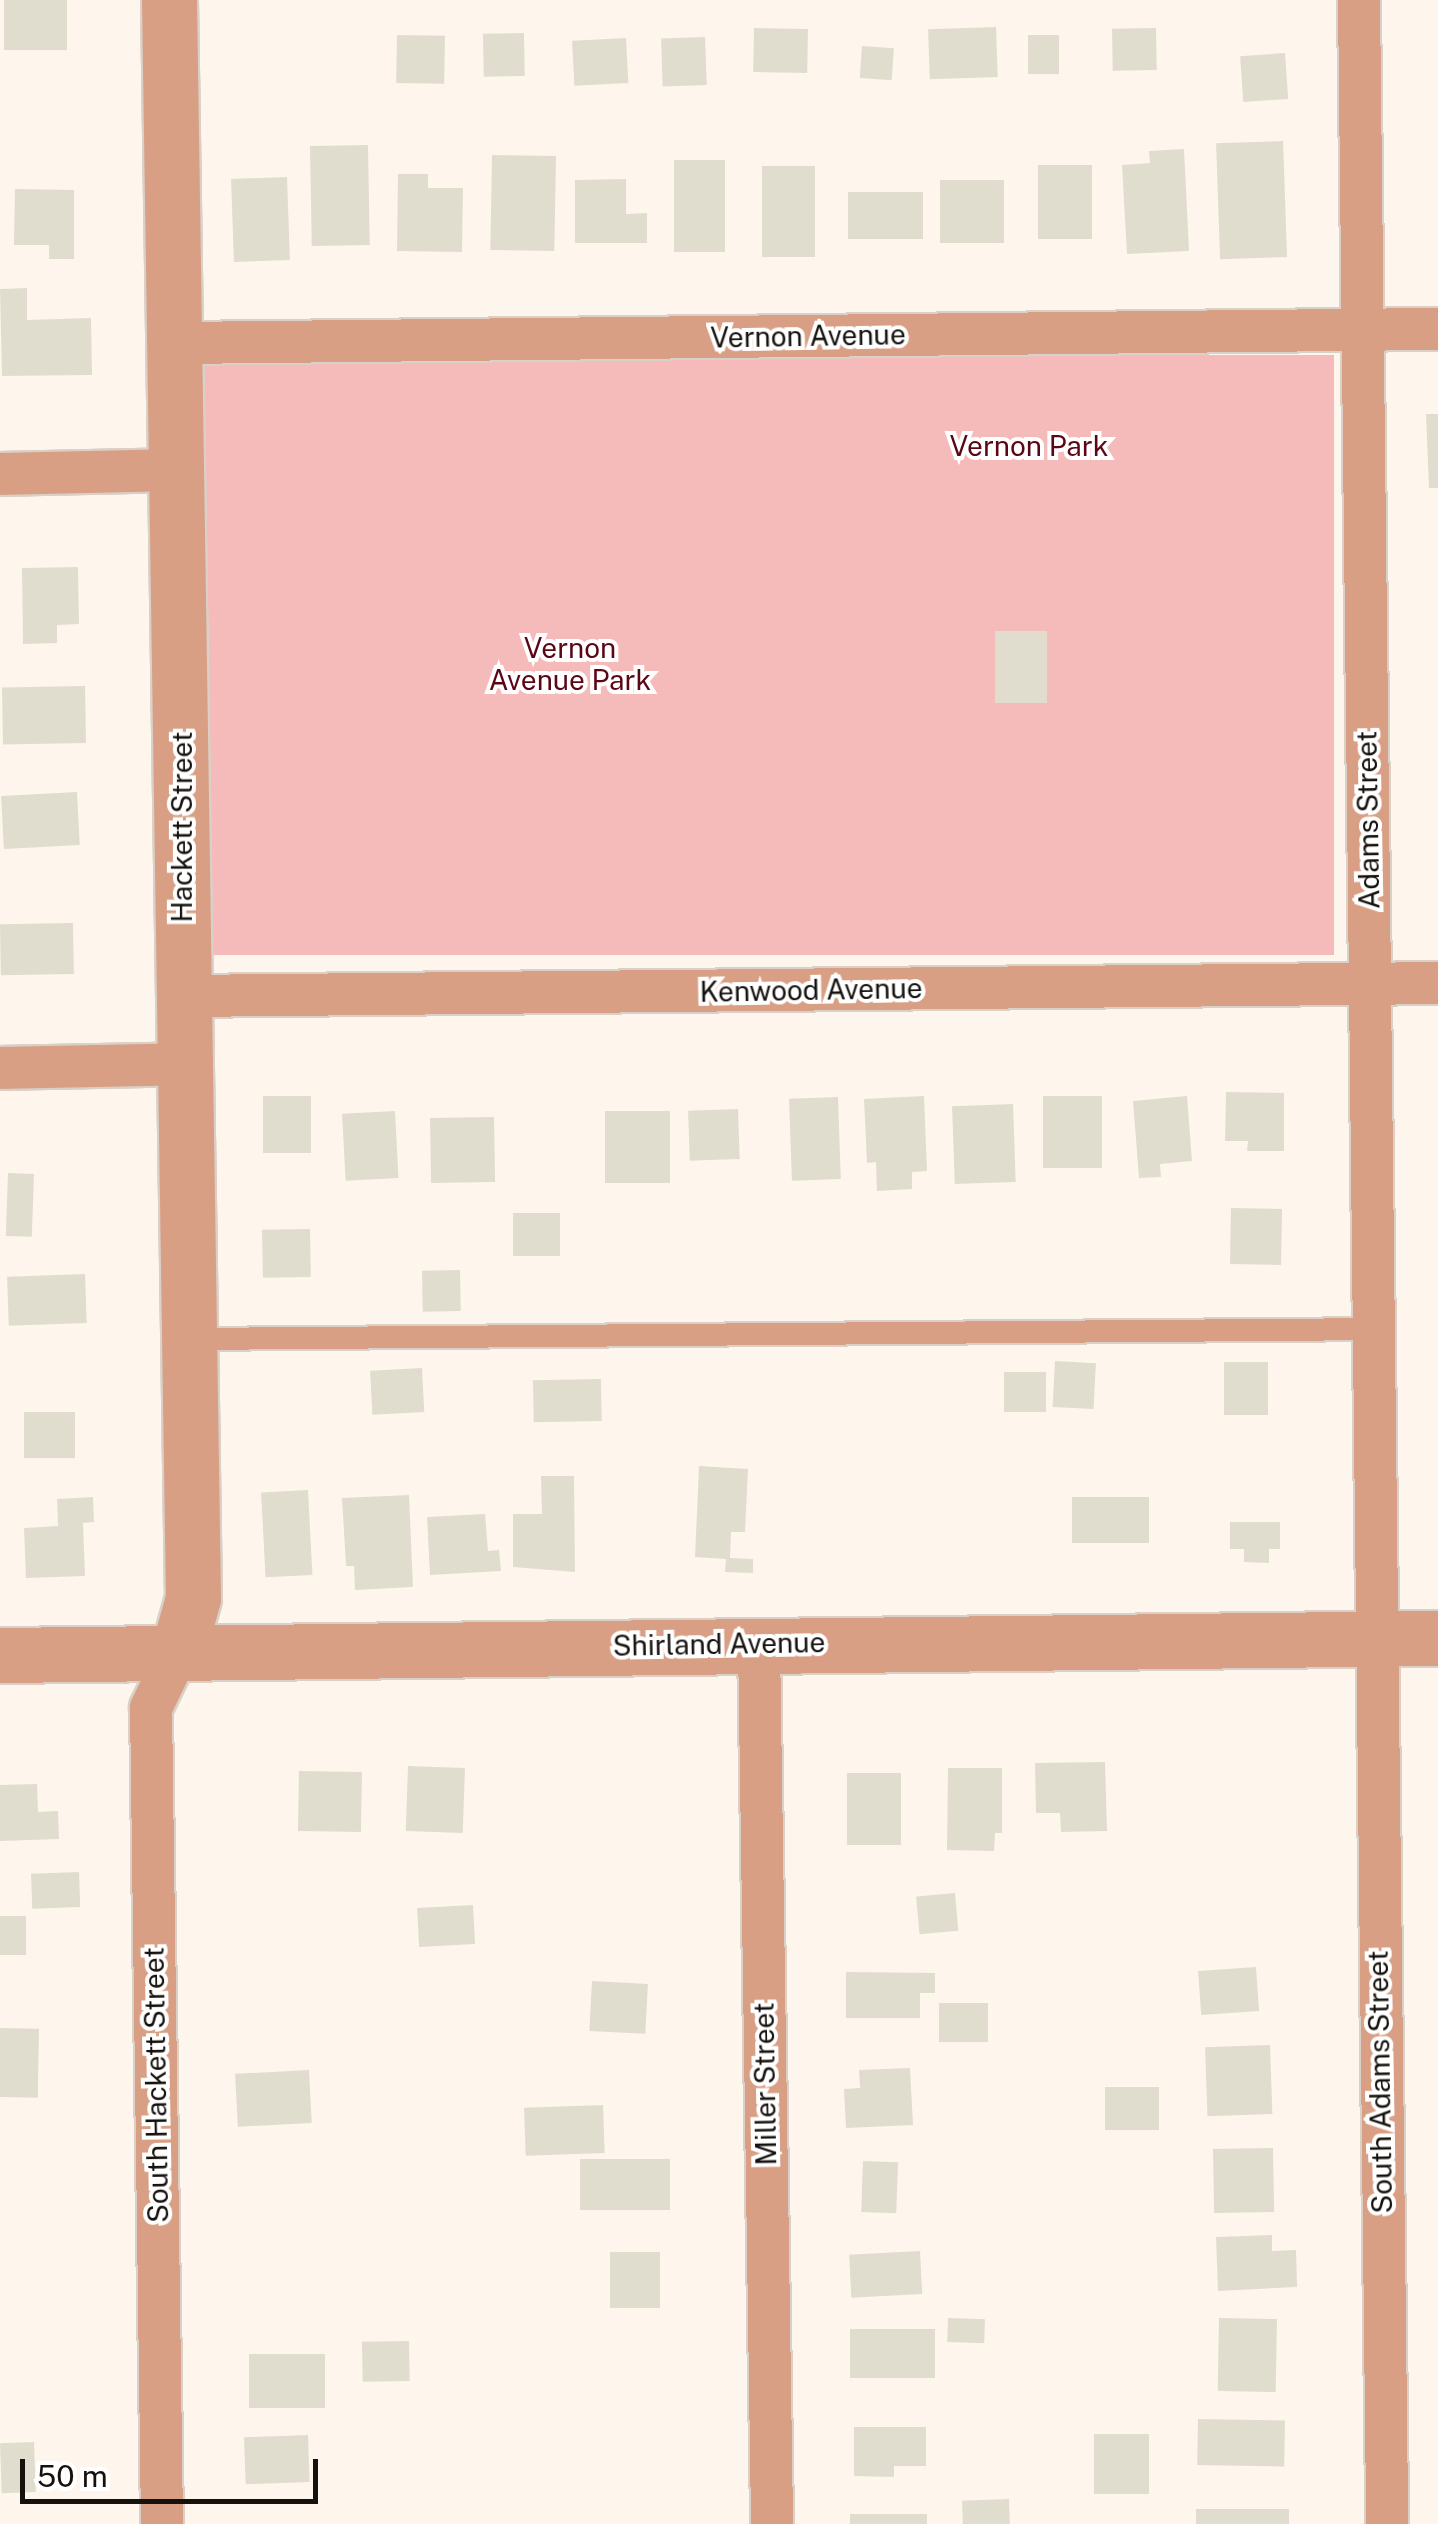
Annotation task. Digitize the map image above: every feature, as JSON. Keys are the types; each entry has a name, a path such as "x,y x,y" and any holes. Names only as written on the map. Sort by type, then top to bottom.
{"street":[{"name":"Hackett Street","path":"169,0 178,343 183,996 192,1339 193,1598 178,1652"},
{"name":"Adams Street","path":"1359,0 1376,1329 1373,1639"},
{"name":"Vernon Avenue","path":"178,343 1438,328"},
{"path":"0,474 180,470"},
{"name":"Kenwood Avenue","path":"183,996 1438,983"},
{"path":"0,1068 187,1064"},
{"name":"Shirland Avenue","path":"0,1655 759,1643 1438,1638"},
{"name":"South Adams Street","path":"1373,1639 1387,2524"},
{"name":"Miller Street","path":"759,1643 772,2524"},
{"name":"South Hackett Street","path":"162,2524 151,1708 178,1652"}],"lane":[{"path":"192,1339 1376,1329"}],"green space":[{"name":"Vernon Avenue Park","path":"204,355 1334,355 1334,955 204,955"}],"building":[{"path":"4,0 67,0 67,50 4,50"},
{"path":"996,27 998,77 930,79 928,29"},
{"path":"754,28 808,29 807,73 753,72"},
{"path":"1156,28 1157,70 1113,71 1112,29"},
{"path":"524,33 525,76 484,77 483,34"},
{"path":"397,35 445,36 444,84 396,83"},
{"path":"1028,35 1059,35 1059,74 1028,74"},
{"path":"705,37 707,85 663,87 661,39"},
{"path":"626,38 628,83 574,86 572,41"},
{"path":"862,46 894,48 892,80 860,78"},
{"path":"1285,53 1288,99 1243,102 1240,56"},
{"path":"1283,141 1287,257 1220,259 1216,143"},
{"path":"368,145 370,245 312,246 310,146"},
{"path":"1184,149 1189,251 1127,254 1122,165 1150,163 1149,151"},
{"path":"492,155 556,156 554,251 490,250"},
{"path":"674,160 725,160 725,252 674,252"},
{"path":"1038,165 1092,165 1092,239 1038,239"},
{"path":"762,166 815,166 815,257 762,257"},
{"path":"398,174 428,174 428,188 463,188 462,252 397,251"},
{"path":"287,177 290,260 234,262 231,179"},
{"path":"626,179 626,214 647,213 647,243 575,243 575,180"},
{"path":"940,180 1004,180 1004,243 940,243"},
{"path":"15,189 74,190 74,259 49,259 49,245 14,245"},
{"path":"848,192 923,192 923,239 848,239"},
{"path":"27,288 27,320 91,318 92,375 2,376 0,289"},
{"path":"1426,414 1438,414 1438,488 1429,488"},
{"path":"78,567 79,624 57,625 57,643 23,644 22,568"},
{"path":"995,631 1047,631 1047,703 995,703"},
{"path":"85,686 86,743 3,744 2,687"},
{"path":"77,792 80,845 4,849 1,796"},
{"path":"73,923 74,974 1,975 0,924"},
{"path":"1226,1092 1284,1093 1284,1151 1247,1151 1248,1141 1225,1141"},
{"path":"263,1096 311,1096 311,1153 263,1153"},
{"path":"924,1096 927,1171 912,1172 912,1189 877,1191 876,1162 867,1163 864,1099"},
{"path":"1043,1096 1102,1096 1102,1168 1043,1168"},
{"path":"1187,1096 1192,1161 1160,1164 1161,1177 1139,1178 1133,1101"},
{"path":"838,1097 841,1179 792,1181 789,1099"},
{"path":"1013,1104 1016,1182 955,1184 952,1106"},
{"path":"738,1109 740,1159 690,1161 688,1111"},
{"path":"395,1111 399,1178 346,1181 342,1114"},
{"path":"605,1111 670,1111 670,1183 605,1183"},
{"path":"494,1117 495,1182 431,1183 430,1118"},
{"path":"8,1173 34,1174 32,1237 6,1236"},
{"path":"1231,1208 1282,1209 1281,1265 1230,1264"},
{"path":"513,1213 560,1213 560,1256 513,1256"},
{"path":"310,1229 311,1277 263,1278 262,1230"},
{"path":"460,1270 461,1311 423,1312 422,1271"},
{"path":"85,1274 87,1323 9,1326 7,1277"},
{"path":"1055,1361 1096,1363 1094,1409 1053,1407"},
{"path":"1224,1362 1268,1362 1268,1415 1224,1415"},
{"path":"422,1368 424,1412 372,1415 370,1371"},
{"path":"1004,1372 1046,1372 1046,1412 1004,1412"},
{"path":"601,1379 602,1421 534,1422 533,1380"},
{"path":"24,1412 75,1412 75,1458 24,1458"},
{"path":"699,1466 748,1469 745,1532 731,1532 730,1558 753,1559 753,1573 725,1572 726,1559 695,1557"},
{"path":"541,1476 574,1476 575,1572 513,1567 513,1514 542,1514"},
{"path":"308,1490 312,1575 266,1577 261,1492"},
{"path":"409,1495 413,1587 355,1590 354,1566 346,1566 342,1498"},
{"path":"93,1497 94,1522 83,1523 85,1576 26,1578 24,1528 58,1526 57,1499"},
{"path":"1072,1497 1149,1497 1149,1543 1072,1543"},
{"path":"485,1514 488,1551 499,1550 501,1571 430,1575 427,1517"},
{"path":"1230,1522 1280,1522 1280,1549 1269,1549 1269,1563 1244,1562 1244,1549 1230,1549"},
{"path":"1105,1762 1107,1831 1061,1832 1060,1813 1036,1813 1035,1763"},
{"path":"408,1766 465,1768 463,1833 406,1831"},
{"path":"948,1768 1002,1768 1002,1833 995,1833 994,1851 947,1850"},
{"path":"299,1771 362,1772 361,1832 298,1831"},
{"path":"847,1773 901,1773 901,1845 847,1845"},
{"path":"37,1784 38,1812 58,1811 59,1839 0,1841 0,1785"},
{"path":"79,1872 80,1907 32,1909 31,1874"},
{"path":"955,1893 958,1931 919,1934 916,1896"},
{"path":"473,1905 475,1944 419,1947 417,1908"},
{"path":"0,1916 26,1916 26,1955 0,1955"},
{"path":"1256,1967 1259,2011 1201,2015 1198,1971"},
{"path":"846,1972 935,1973 935,1993 920,1993 920,2018 846,2018"},
{"path":"592,1981 648,1984 645,2034 589,2031"},
{"path":"939,2003 988,2003 988,2042 939,2042"},
{"path":"0,2028 39,2029 38,2098 0,2097"},
{"path":"1270,2045 1272,2114 1207,2116 1205,2047"},
{"path":"910,2068 913,2125 846,2128 844,2089 860,2088 859,2070"},
{"path":"309,2070 312,2123 238,2127 235,2074"},
{"path":"1105,2087 1159,2087 1159,2130 1105,2130"},
{"path":"603,2105 605,2153 526,2156 524,2108"},
{"path":"1273,2148 1274,2212 1214,2213 1213,2149"},
{"path":"580,2159 670,2159 670,2210 580,2210"},
{"path":"863,2161 898,2162 896,2213 861,2212"},
{"path":"1272,2235 1272,2251 1296,2250 1297,2287 1218,2291 1216,2237"},
{"path":"920,2251 922,2294 851,2298 849,2255"},
{"path":"610,2252 660,2252 660,2308 610,2308"},
{"path":"948,2318 985,2319 984,2343 947,2342"},
{"path":"1219,2318 1277,2319 1276,2392 1218,2391"},
{"path":"850,2329 935,2329 935,2378 850,2378"},
{"path":"409,2341 410,2381 363,2382 362,2342"},
{"path":"249,2354 325,2354 325,2408 249,2408"},
{"path":"1198,2419 1285,2421 1284,2467 1197,2465"},
{"path":"854,2427 926,2427 926,2466 894,2466 894,2477 854,2476"},
{"path":"1094,2434 1149,2434 1149,2494 1094,2494"},
{"path":"308,2435 310,2482 246,2484 244,2437"},
{"path":"34,2442 36,2492 2,2493 0,2443"},
{"path":"1009,2499 1010,2524 963,2524 962,2501"},
{"path":"1196,2509 1289,2509 1289,2524 1196,2524"},
{"path":"850,2514 927,2514 927,2524 850,2524"}],"park label":[{"name":"Vernon Park","path":"1029,446"}]}
